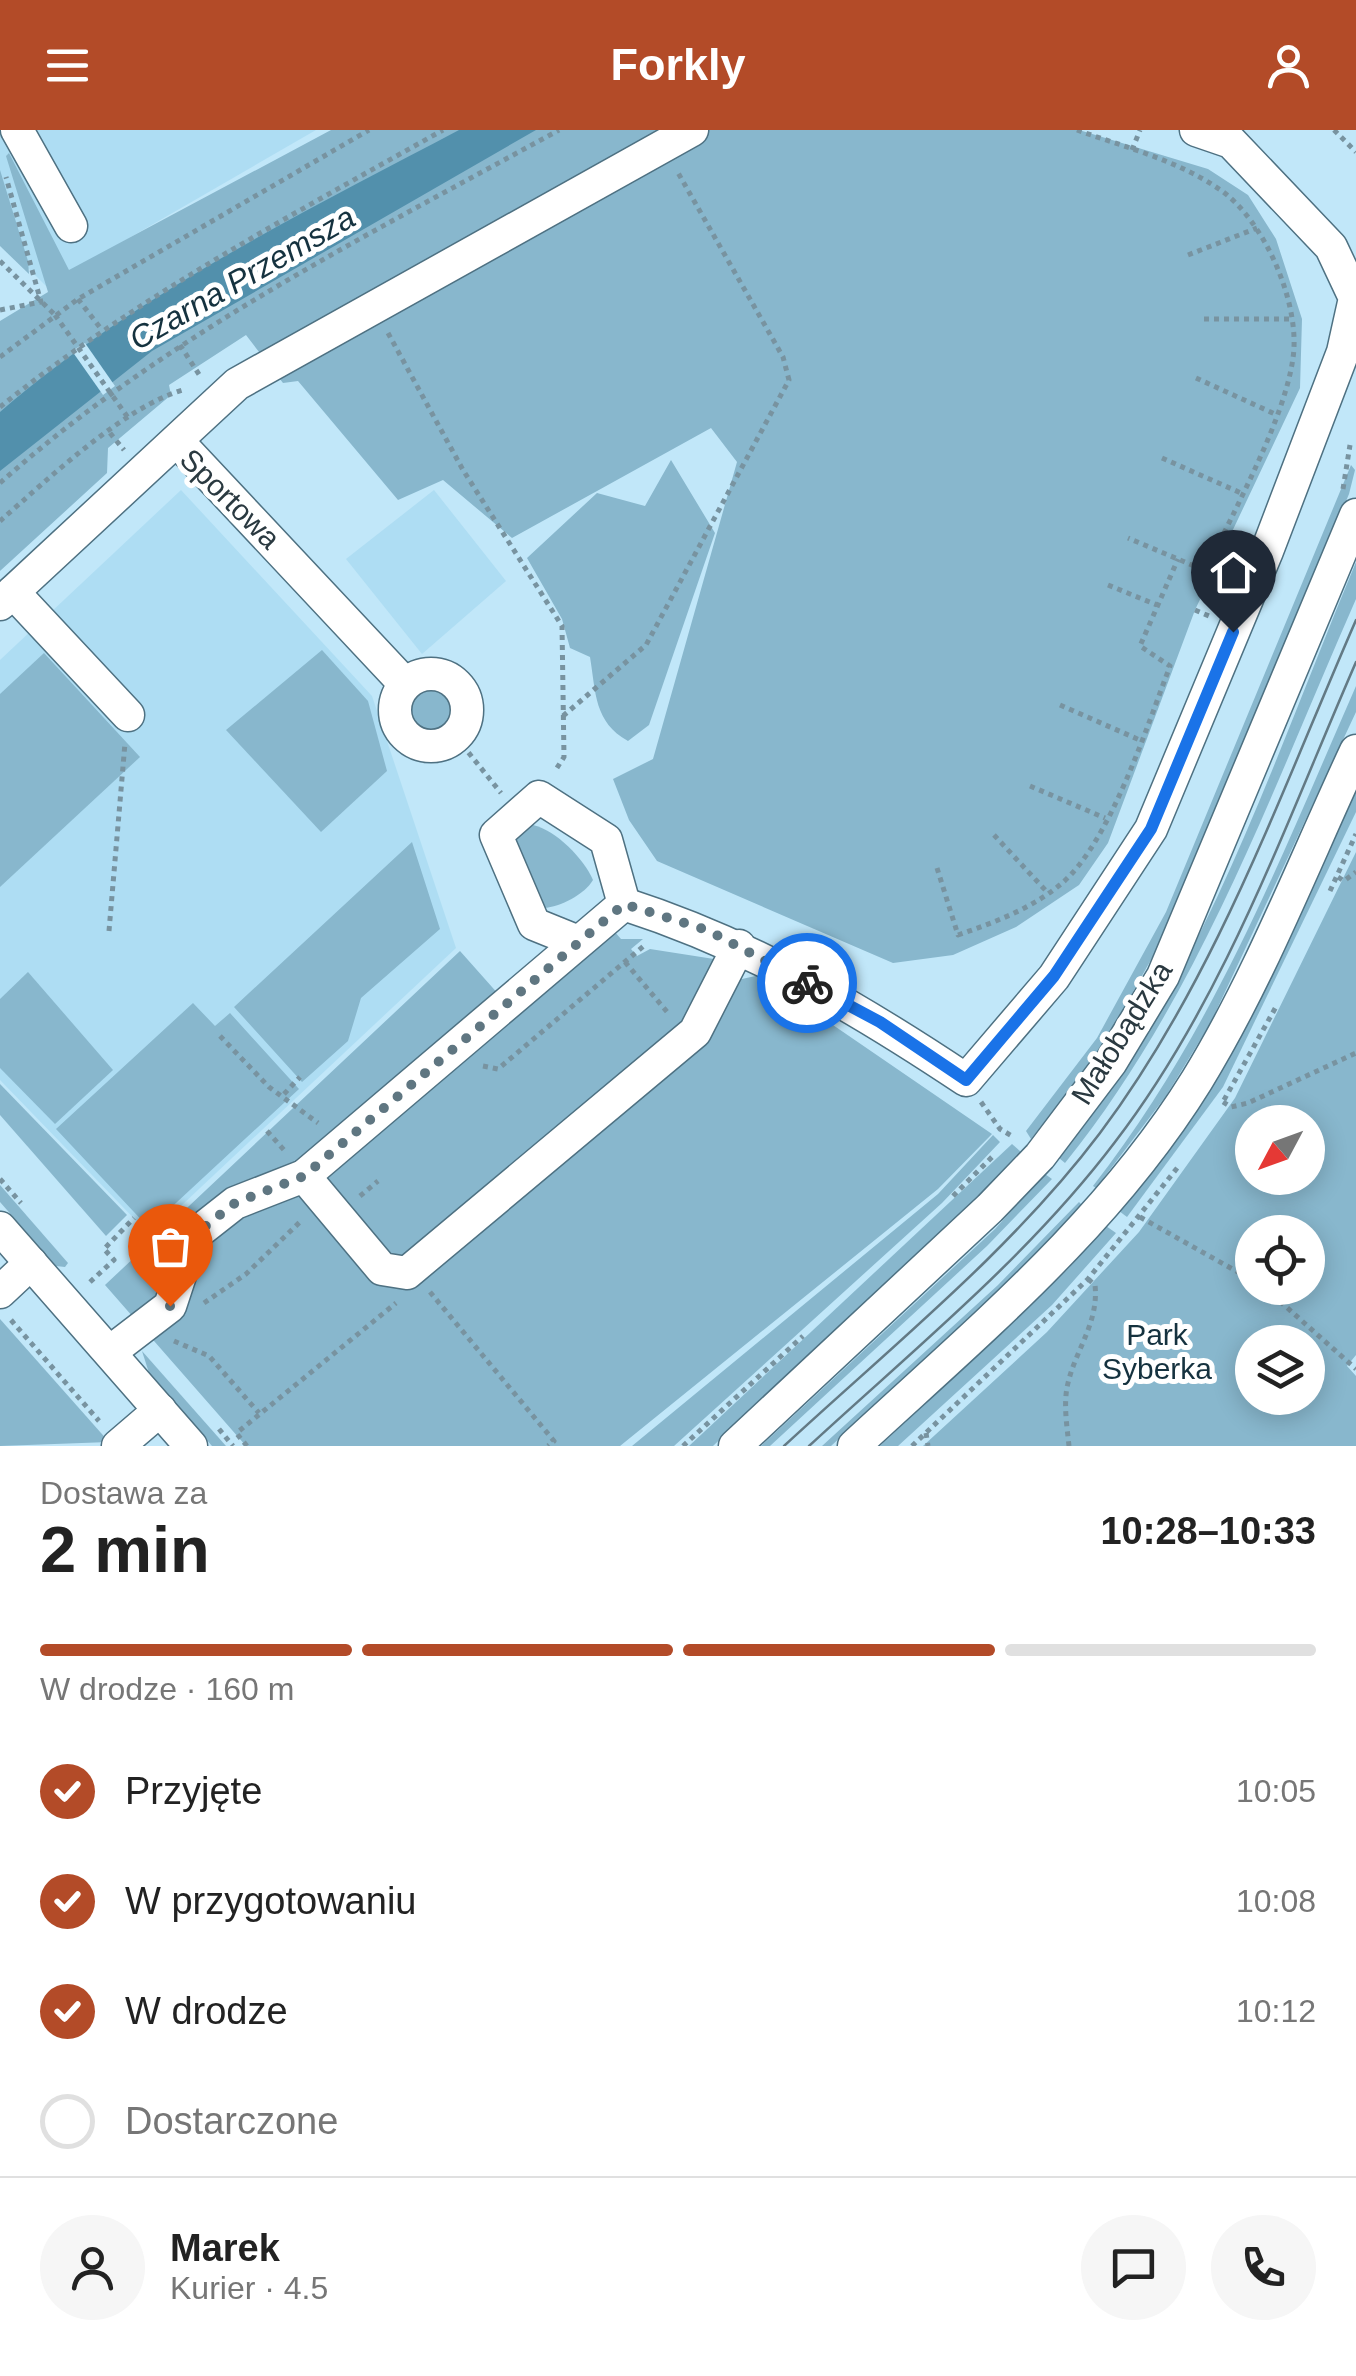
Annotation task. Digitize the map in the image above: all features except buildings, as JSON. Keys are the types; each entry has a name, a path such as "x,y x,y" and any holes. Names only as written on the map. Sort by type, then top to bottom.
{"street":[{"path":"17,130 71,226"},
{"path":"178,442 237,384 692,130"},
{"path":"624,904 739,946 880,1022 966,1080 1054,976 1151,829 1296,476 1343,352 1355,298 1330,247 1230,142 1196,130"},
{"name":"Sportowa","path":"6,598 178,442 405,684"},
{"name":"Małobądzka","path":"735,1446 990,1208 1040,1156 1111,1062 1163,976 1356,515"},
{"path":"6,598 128,715"},
{"path":"425,674 448,678 464,694 468,717 456,737 436,746 414,742 398,727 395,704 405,684 425,674"},
{"path":"854,1446 1066,1248 1164,1128 1225,1030 1356,751"},
{"path":"576,941 534,924 496,835 529,806 606,840 624,904"},
{"path":"110,1352 170,1306 193,1236 235,1203 314,1187 344,1145 576,941 624,904"},
{"path":"314,1187 382,1269 414,1274 688,1037 739,946"},
{"path":"0,1228 191,1446"},
{"path":"0,1292 31,1262"},
{"path":"118,1445 160,1410"}],"path":[{"path":"0,357 78,299 369,130"},
{"path":"0,407 169,284 443,130"},
{"path":"0,483 68,426 180,346 559,130"},
{"path":"1077,130 1220,190 1257,228 1278,266 1291,319 1294,356 1275,414 1206,571 1128,538"},
{"path":"1132,150 1140,130"},
{"path":"1334,130 1356,152"},
{"path":"0,158 41,302"},
{"path":"563,716 646,644 789,380 783,356 676,168"},
{"path":"1188,254 1257,228"},
{"path":"0,260 55,315 129,419 66,464 0,521"},
{"path":"78,299 102,330"},
{"path":"0,310 41,302"},
{"path":"1204,318 1291,319"},
{"path":"388,332 463,470 562,626 564,757 529,806 456,737"},
{"path":"180,346 194,366"},
{"path":"1196,378 1275,414"},
{"path":"1162,458 1241,493"},
{"path":"938,868 958,934 1003,918 1048,893 1064,882 1092,848 1117,801 1170,666 1140,646 1178,558"},
{"path":"1108,585 1158,605"},
{"path":"1060,706 1142,741"},
{"path":"109,931 128,715"},
{"path":"1030,786 1109,814"},
{"path":"994,835 1048,893"},
{"path":"1337,877 1344,881 1356,872"},
{"path":"470,1064 498,1069 646,943 664,946"},
{"path":"625,962 688,1037"},
{"path":"220,1036 269,1087 284,1094 344,1145"},
{"path":"1223,1102 1231,1107 1248,1103 1356,1053"},
{"path":"284,1094 300,1077"},
{"path":"1000,1128 1012,1136"},
{"path":"203,1304 246,1274 314,1187"},
{"path":"1140,1217 1235,1270"},
{"path":"90,1282 114,1260 104,1249 134,1218"},
{"path":"247,1446 237,1434 399,1300 396,1296 414,1274 554,1441 548,1446"},
{"path":"1069,1446 1068,1382 1091,1327 1096,1296 1095,1285 1088,1279"},
{"path":"1284,1305 1356,1369"},
{"path":"0,1307 118,1445"},
{"path":"164,1334 209,1356 260,1414"},
{"path":"926,1434 928,1446"}],"shaded area":[{"path":"0,130 316,130 46,286 0,240"},
{"path":"181,490 372,696 456,948 150,1235 0,1080 0,660"},
{"path":"434,490 506,581 422,654 346,559"}],"green space":[{"path":"331,130 1079,130 1208,169 1248,195 1276,239 1302,319 1300,388 1195,610 1108,843 1079,885 1016,927 953,955 893,963 657,861 629,820 613,779 653,759 737,462 711,428 512,538 443,480 398,500 298,381 283,383 246,335 169,385 171,395 108,448 107,473 0,571 0,321 48,292 6,156 9,153 69,270"},
{"path":"0,170 28,261 29,274 0,246"},
{"path":"671,460 715,533 649,725 628,741 603,716 590,657 570,648 562,619 527,558 597,493 645,506"},
{"path":"1351,465 1355,470 1349,494 1166,933 1098,1054 1031,1139 1026,1131 1097,1038 1166,912"},
{"path":"1356,562 1356,599 1229,891 1155,1032 1065,1163 1059,1158 1109,1091 1154,1020 1193,947 1262,795"},
{"path":"322,650 368,701 387,771 321,832 226,730"},
{"path":"44,653 140,757 0,887 0,694"},
{"path":"1356,686 1356,712 1210,1024 1166,1096 1096,1188 1093,1186 1136,1127 1209,1006 1270,881"},
{"path":"430,688 446,694 452,710 446,726 430,732 414,726 408,710 414,694"},
{"path":"1356,788 1356,812 1223,1087 1127,1217 1119,1211"},
{"path":"533,825 568,846 593,880 578,895 550,907 544,908 514,841 517,833"},
{"path":"412,842 440,929 361,998 348,1041 302,1082 234,1007"},
{"name":"Park Syberka","path":"1356,852 1356,1355 1347,1366 1356,1376 1356,1446 923,1446 1047,1332 1139,1232 1235,1098"},
{"path":"614,931 621,939 643,939 631,949 637,956 650,949 714,959 717,971 733,981 760,975 992,1134 938,1189 620,1446 246,1446 105,1285 460,951 516,1014"},
{"path":"28,972 113,1070 55,1124 0,1068 0,999"},
{"path":"193,1003 215,1026 230,1013 299,1089 149,1228 56,1129"},
{"path":"0,1084 127,1215 106,1236 0,1115"},
{"path":"993,1135 1000,1142 942,1203 674,1446 632,1446 938,1194"},
{"path":"1012,1144 1021,1152 1010,1166 713,1446 689,1446"},
{"path":"1045,1174 1052,1179 987,1246 770,1446 761,1446 995,1229"},
{"path":"0,1185 68,1263 65,1267 56,1266 0,1202"},
{"path":"1079,1202 1082,1205 1002,1289 831,1446 822,1446 998,1285"},
{"path":"1106,1226 1116,1233 1052,1305 898,1446 880,1446 1067,1270"},
{"path":"0,1319 109,1442 0,1446"},
{"path":"142,1351 226,1446 212,1446 149,1373"}],"water":[{"name":"Czarna Przemsza","path":"459,130 536,130 152,351 0,471 0,412 52,370 221,258"}],"pier":[{"path":"85,343 115,386 103,395 72,351"}],"tram line":[{"path":"784,1446 949,1296 1028,1218 1100,1133 1141,1074 1178,1013 1243,884 1356,620"},
{"path":"809,1446 1008,1263 1081,1184 1154,1087 1189,1030 1250,910 1356,662"}],"way so far":[{"path":"170,1306 193,1236 235,1203 304,1176 394,1104 576,941 624,904 707,930 807,983"}],"route":[{"path":"807,983 880,1022 966,1080 1054,976 1151,829 1233,632"}]}
